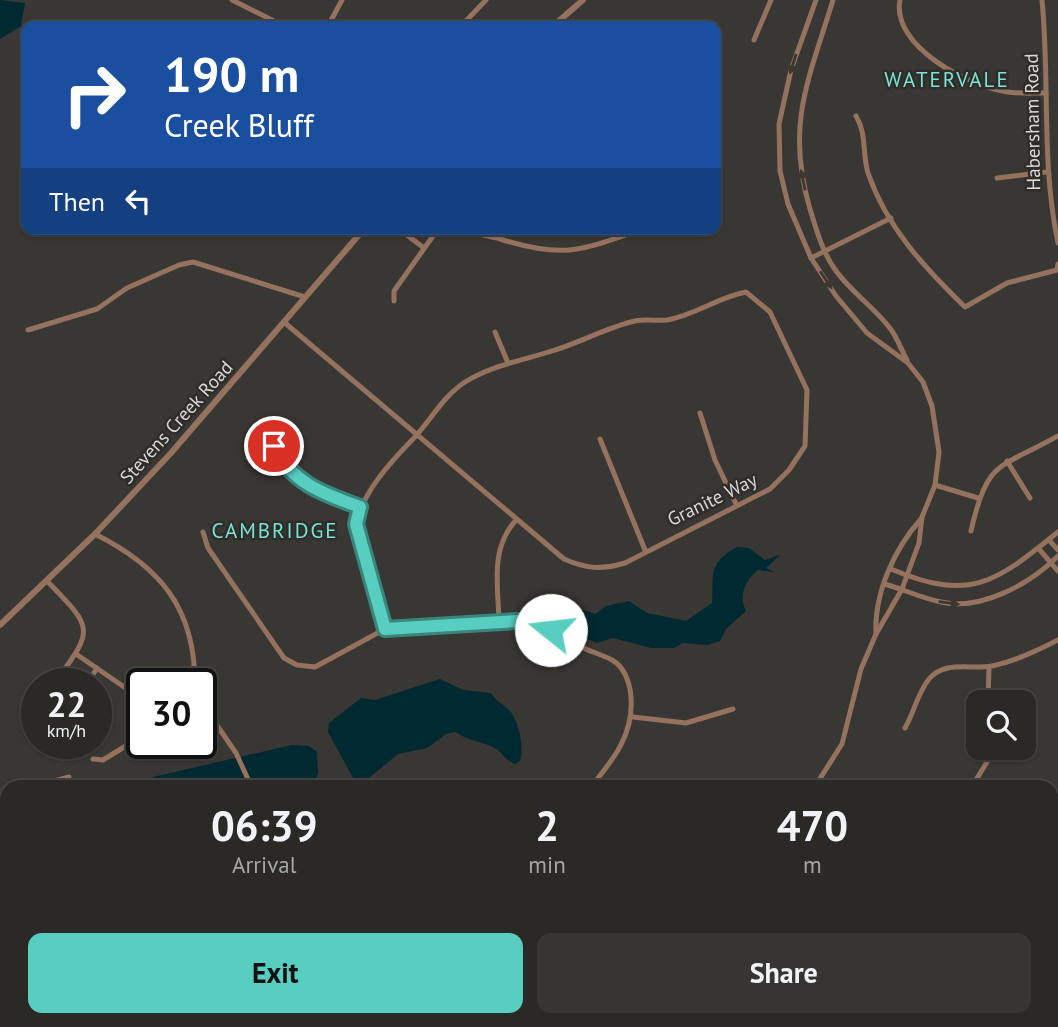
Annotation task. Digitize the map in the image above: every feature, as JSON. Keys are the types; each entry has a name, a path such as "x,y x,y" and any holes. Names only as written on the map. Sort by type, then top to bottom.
{"street":[{"path":"232,0 274,21"},
{"path":"331,21 342,0"},
{"path":"465,21 486,0"},
{"path":"559,21 583,0"},
{"path":"754,40 771,0"},
{"path":"816,0 790,70 779,124 780,171 788,204 811,258 867,333 908,363"},
{"path":"819,780 842,744 861,669 876,634 902,589 919,543 922,517 935,485 939,452 934,419 923,382 908,363 891,330 843,280 825,251 807,199 798,144 803,94 833,0"},
{"path":"900,0 898,11 904,30 946,69 962,78 1008,93 1046,93"},
{"name":"Habersham Road","path":"1042,0 1048,63 1046,172 1058,243"},
{"path":"856,116 863,127 869,174 891,218 914,257 965,307 1007,283 1057,270 1058,264"},
{"path":"997,178 1046,172"},
{"path":"811,258 891,218"},
{"name":"Stevens Creek Road","path":"0,625 95,534 285,323 359,235"},
{"path":"408,235 424,248"},
{"path":"394,301 394,291 434,235"},
{"path":"483,235 531,249 556,252 573,251 623,235"},
{"path":"28,330 97,309 127,288 179,265 193,262 306,297"},
{"name":"Granite Way","path":"285,323 416,436 564,559 582,567 600,570 625,563 645,550 770,489 789,470 805,446 808,421 807,390 770,312 746,292 724,296 697,311 667,320 636,321 553,351 508,363 466,382 447,397 416,436"},
{"path":"495,332 508,363"},
{"path":"700,413 715,460 736,504"},
{"path":"385,629 356,524 360,507 397,456 416,436"},
{"path":"971,531 978,498 993,471 1007,461 1058,436"},
{"path":"600,439 645,550"},
{"path":"274,446 282,463 294,476 324,494 360,507"},
{"path":"1007,461 1030,498"},
{"path":"935,485 978,498"},
{"path":"876,634 875,613 884,584 909,532 922,517"},
{"path":"499,621 497,557 503,534 516,520"},
{"path":"891,569 936,584 970,585 999,576 1039,549 1058,532"},
{"path":"203,533 208,548 284,658 297,665 315,667 385,629 499,621 538,623 564,639 614,661 630,682 633,717 630,730 613,760 597,780"},
{"path":"95,534 118,546 142,564 161,581 176,600 191,635 196,668"},
{"path":"1049,540 1058,550"},
{"path":"1039,549 1058,571"},
{"path":"884,584 942,602 979,602 1016,586 1058,556"},
{"path":"47,581 85,623 84,637 66,668"},
{"path":"905,728 928,680 938,671 946,667 989,667 1033,653 1058,639"},
{"path":"76,654 97,668"},
{"path":"988,690 989,667"},
{"path":"633,717 686,723 711,718 733,709"},
{"path":"217,725 236,753 248,780"},
{"path":"93,759 105,759"},
{"path":"976,780 988,760"},
{"path":"58,780 69,777"}],"water":[{"path":"0,0 25,3 21,26 0,39"},
{"path":"737,547 749,548 765,560 780,555 766,568 774,572 758,570 750,579 743,594 746,611 726,629 720,641 707,645 683,643 674,648 651,648 613,638 597,643 569,631 549,612 548,607 552,604 595,614 606,606 629,601 647,613 686,621 712,603 716,564"},
{"path":"440,679 463,690 491,693 514,717 520,733 520,761 515,764 493,747 456,732 446,734 427,748 398,754 366,780 354,780 328,732 329,723 361,698 375,700"},
{"path":"292,745 309,746 317,752 318,773 316,780 147,780"}],"district":[{"name":"WATERVALE","path":"947,79"},
{"name":"CAMBRIDGE","path":"275,530"}],"route":[{"path":"274,446 282,463 294,476 324,494 360,507 356,524 385,629 517,621 538,623 551,630"}]}
